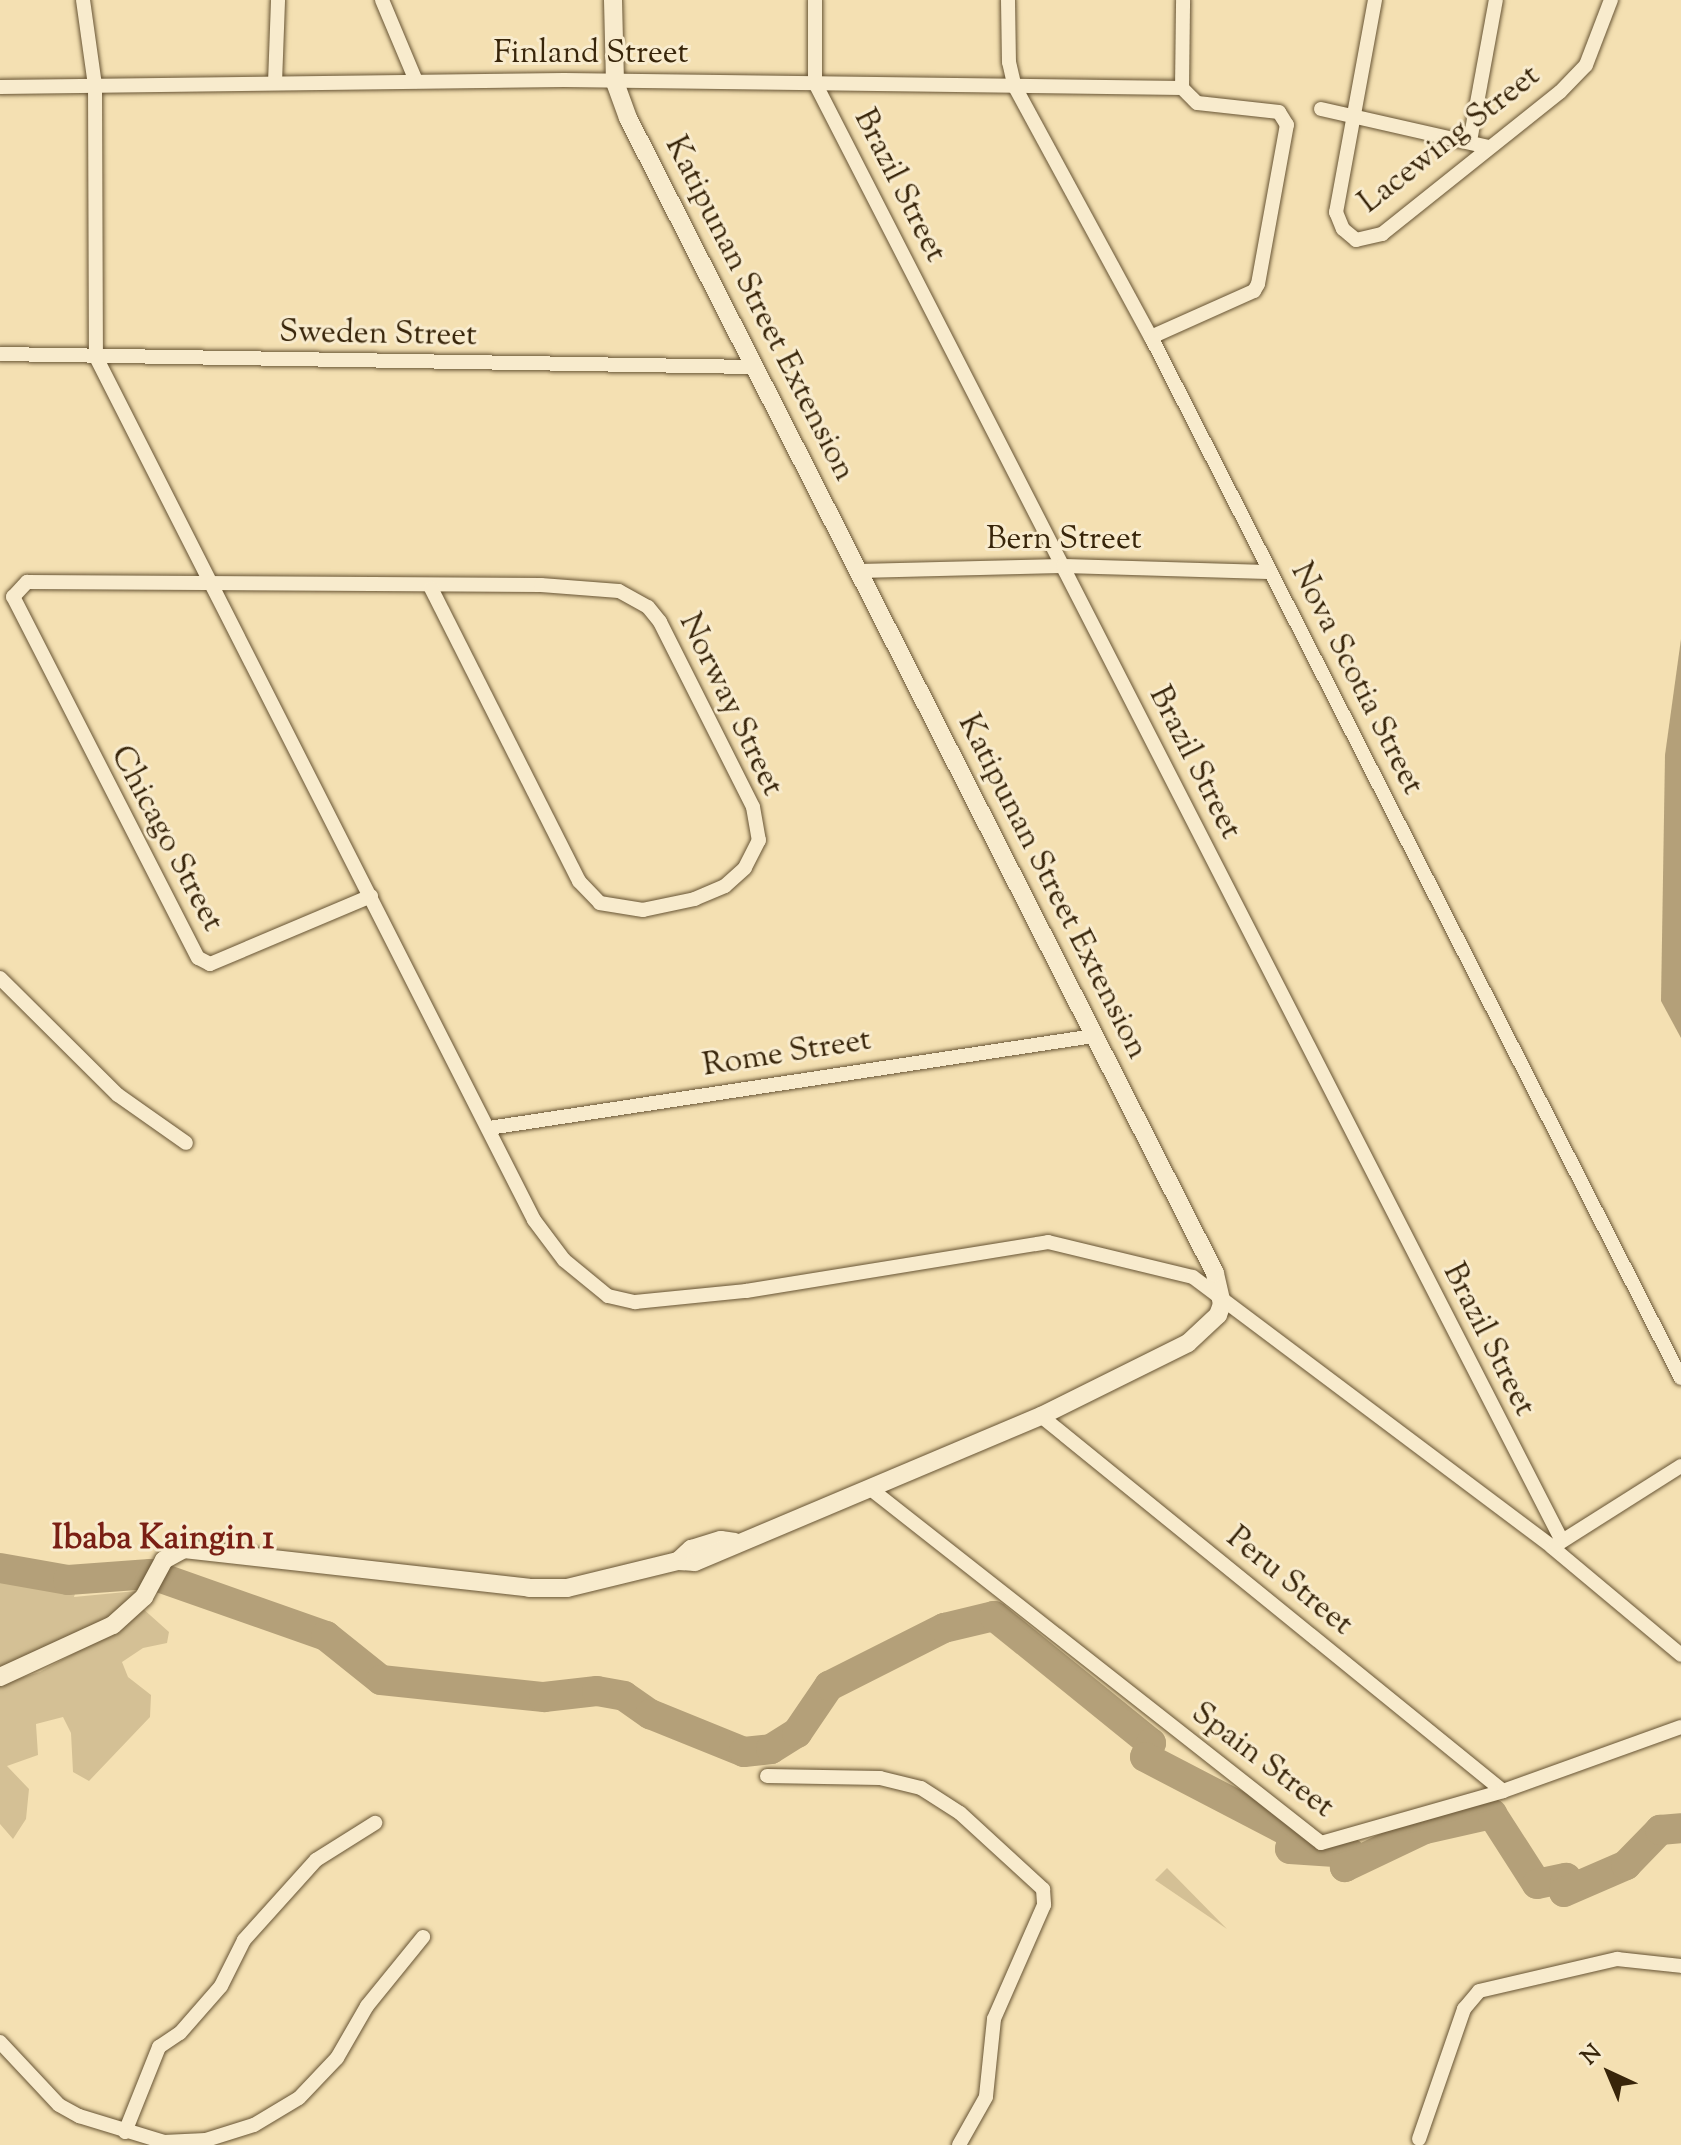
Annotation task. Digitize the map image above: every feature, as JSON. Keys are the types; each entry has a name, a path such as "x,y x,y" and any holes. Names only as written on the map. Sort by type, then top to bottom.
{"street":[{"path":"83,0 95,85 96,357 215,585 534,1220 585,1281 608,1296 663,1302 1048,1242 1166,1269 1221,1293 1557,1544 1681,1655"},
{"path":"275,83 278,0"},
{"path":"382,0 416,81"},
{"name":"Katipunan Street Extension","path":"613,0 615,82 1221,1293"},
{"name":"Brazil Street","path":"815,0 815,83 1063,566 1557,1544"},
{"name":"Nova Scotia Street","path":"1008,0 1009,62 1015,87 1151,337 1681,1378"},
{"path":"1151,337 1254,291 1258,284 1287,125 1279,112 1197,103 1182,88 1183,0"},
{"path":"1354,115 1375,0"},
{"path":"1470,141 1496,0"},
{"name":"Lacewing Street","path":"1354,115 1336,212 1343,229 1356,240 1382,234 1586,65 1611,0"},
{"name":"Finland Street","path":"0,87 416,81 1182,88"},
{"path":"1321,109 1488,147"},
{"name":"Sweden Street","path":"0,354 755,367"},
{"name":"Bern Street","path":"859,571 1063,566 1269,572"},
{"name":"Norway Street","path":"27,582 431,588 541,585 619,591 648,607 753,807 759,840 745,868 725,886 695,899 643,910 600,903 579,881 431,588"},
{"name":"Chicago Street","path":"27,582 15,591 12,602 198,958 210,964 371,896"},
{"path":"0,978 118,1095 186,1143"},
{"name":"Rome Street","path":"489,1128 1094,1036"},
{"path":"0,1677 97,1635 129,1612 150,1589 158,1569 177,1551 190,1549 478,1585 567,1588 678,1561 695,1562 725,1552 735,1542 872,1490 1041,1416 1200,1336 1218,1315 1221,1293"},
{"name":"Peru Street","path":"1041,1416 1503,1791"},
{"path":"1557,1544 1681,1466"},
{"name":"Spain Street","path":"872,1490 1313,1840 1331,1844 1503,1791 1681,1727"},
{"path":"767,1776 858,1777 921,1788 960,1813 1043,1889 1044,1905 994,2019 986,2097 959,2145"},
{"path":"125,2132 159,2047 180,2033 221,1986 244,1940 316,1860 375,1823"},
{"path":"0,2042 59,2105 125,2132 164,2142 193,2143 276,2114 337,2058 367,2006 423,1937"},
{"path":"1419,2139 1464,2009 1479,1991 1617,1959 1681,1966"}],"shaded area":[{"path":"1681,639 1681,1038 1661,1001 1665,755"},
{"path":"6,1573 77,1587 74,1597 136,1591 114,1617 0,1671 0,1578"},
{"path":"141,1607 169,1632 167,1643 143,1648 122,1662 128,1677 151,1695 150,1717 89,1781 73,1772 71,1733 63,1717 36,1724 38,1755 7,1766 29,1789 26,1819 13,1839 0,1824 0,1684 40,1672 100,1639"},
{"path":"1167,1868 1227,1929 1155,1880"}],"waterway":[{"path":"0,1568 68,1580 150,1574 326,1636 381,1680 544,1697 597,1691 624,1696 650,1714 744,1752 771,1749 797,1733 829,1686 944,1628 994,1616 1151,1743 1145,1757 1293,1834 1290,1849 1350,1853 1345,1867 1425,1829 1492,1814 1537,1884 1566,1878 1564,1892 1626,1865 1660,1830 1681,1828"}],"district":[{"name":"Ibaba Kaingin 1","path":"163,1540"}]}
